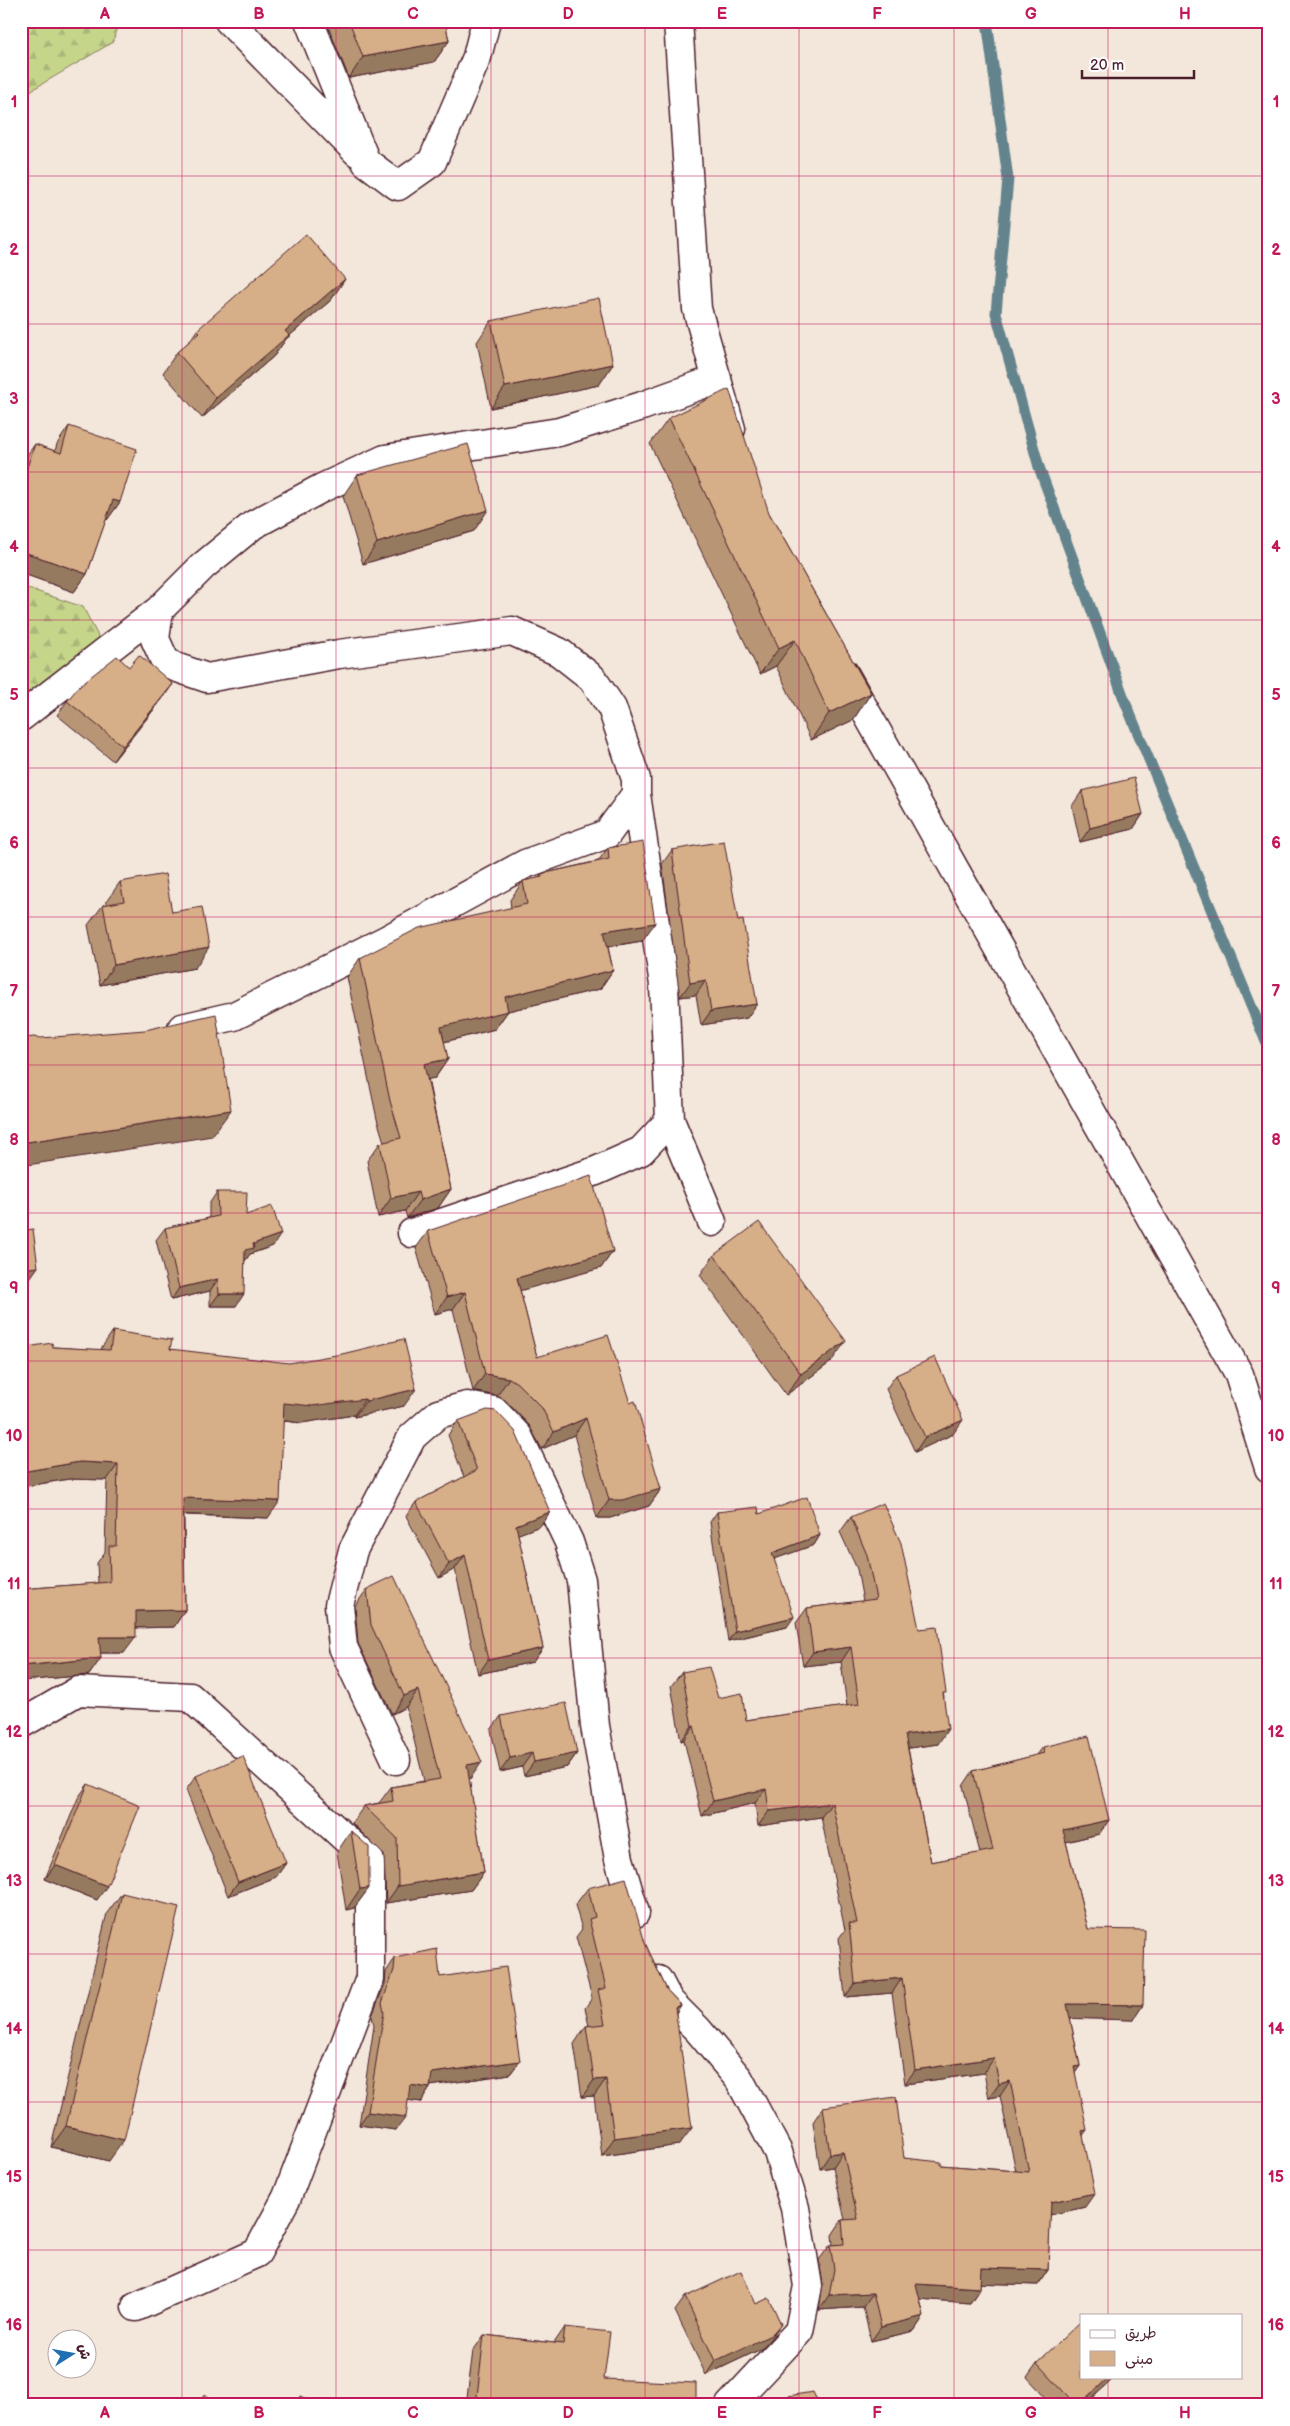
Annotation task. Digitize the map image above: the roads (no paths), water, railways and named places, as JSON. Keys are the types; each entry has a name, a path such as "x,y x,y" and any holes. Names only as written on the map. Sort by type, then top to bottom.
{"street":[{"path":"229,21 366,162 398,186 432,162 477,57 486,21"},
{"path":"309,21 366,162"},
{"path":"678,21 697,309 740,457"},
{"path":"21,717 159,610 203,566 252,525 322,488 385,459 559,432 642,406 717,379"},
{"path":"159,610 155,640 165,660 175,667 207,678 339,654 512,631 559,652 592,678 612,708 636,779 636,794 664,985 670,1120 712,1222"},
{"path":"832,651 1238,1374 1269,1468"},
{"path":"161,1033 234,1016 386,940 526,864 607,834 636,794"},
{"path":"412,1233 596,1171 641,1151 670,1120"},
{"path":"396,1760 344,1647 339,1605 353,1550 412,1437 438,1414 467,1406 494,1411 518,1436 569,1542 581,1580 595,1726 619,1859 644,1945 668,2001 698,2030 739,2078 778,2152 795,2208 808,2286 799,2331 730,2405"},
{"path":"21,1724 78,1691 190,1697 370,1861 370,1978 287,2197 257,2253 136,2307"}],"waterway":[{"path":"987,21 1008,179 996,313 1039,467 1126,704 1269,1049"}]}
